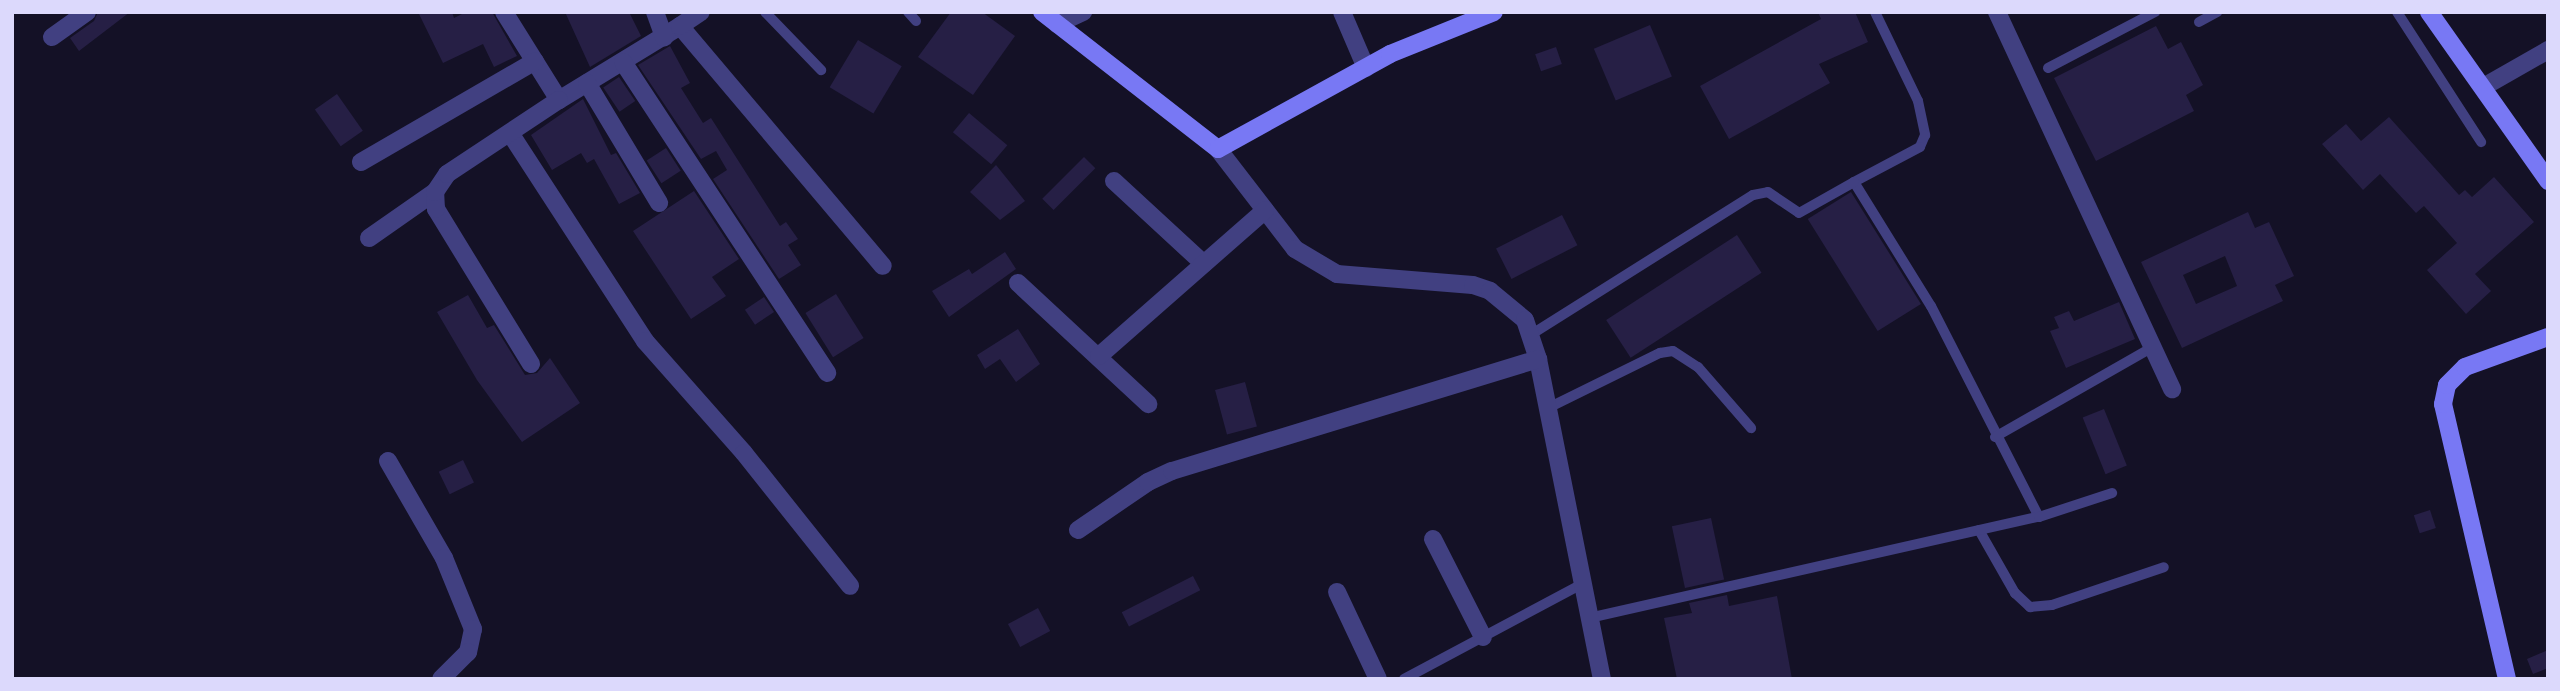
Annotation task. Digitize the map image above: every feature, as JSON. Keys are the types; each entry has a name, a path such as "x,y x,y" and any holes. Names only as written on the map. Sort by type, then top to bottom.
{"street":[{"path":"52,37 87,12"},
{"path":"504,12 559,100"},
{"path":"655,12 664,37"},
{"path":"369,238 435,192 447,174 559,100 701,12"},
{"path":"1042,12 1218,149 1295,250 1337,274 1473,285 1507,302 1532,334 1602,679"},
{"path":"1057,24 1083,12"},
{"path":"1342,12 1366,68"},
{"path":"1218,149 1366,68 1471,15 1494,12"},
{"path":"1997,12 2172,389"},
{"path":"2429,12 2485,86 2548,181"},
{"path":"680,26 883,266"},
{"path":"2485,86 2548,50"},
{"path":"361,162 535,61"},
{"path":"623,62 827,373"},
{"path":"587,83 659,203"},
{"path":"510,133 645,341 744,453 850,586"},
{"path":"1114,181 1204,264"},
{"path":"435,192 436,209 531,364"},
{"path":"1099,356 1265,209"},
{"path":"1018,283 1149,404"},
{"path":"2507,679 2443,404 2447,385 2465,367 2548,337"},
{"path":"1078,530 1148,482 1172,471 1538,359"},
{"path":"388,461 444,558 473,629 468,652 441,679"},
{"path":"1433,539 1483,637"},
{"path":"1338,592 1378,679"}],"lane":[{"path":"765,12 821,70"},
{"path":"908,12 916,20"},
{"path":"1532,334 1753,195 1768,192 1799,213 1920,147 1925,135 1918,101 1875,12"},
{"path":"2048,68 2155,12"},
{"path":"2199,22 2217,12"},
{"path":"2397,12 2481,142"},
{"path":"1854,182 1931,306 1995,437 2039,517"},
{"path":"1995,437 2153,347"},
{"path":"1548,408 1660,354 1673,351 1698,367 1751,428"},
{"path":"1588,618 2039,517 2112,493"},
{"path":"1979,530 2015,593 2030,607 2052,605 2164,566"},
{"path":"1404,679 1582,584"}],"building":[{"path":"98,12 130,12 79,51 70,38 94,21"},
{"path":"418,12 452,12 454,18 466,12 492,12 517,56 494,67 483,44 443,63"},
{"path":"565,12 629,12 641,36 590,67"},
{"path":"951,12 982,12 1015,36 973,95 918,57"},
{"path":"1818,12 1855,12 1868,42 1819,64 1830,83 1729,139 1700,86 1821,19"},
{"path":"1650,25 1672,77 1616,100 1594,49"},
{"path":"2156,26 2168,49 2181,42 2203,85 2186,95 2194,111 2096,161 2054,78"},
{"path":"858,40 902,66 873,113 830,87"},
{"path":"670,46 690,83 681,88 703,123 711,118 780,226 786,222 798,239 788,245 801,265 779,279 713,179 727,170 716,151 701,159 638,65"},
{"path":"1556,47 1562,64 1541,71 1535,54"},
{"path":"619,77 635,101 619,112 603,88"},
{"path":"337,94 363,131 341,146 315,109"},
{"path":"583,99 611,155 616,153 640,193 619,204 594,159 587,163 581,153 552,170 531,135"},
{"path":"969,113 1007,145 991,164 953,132"},
{"path":"2389,117 2459,195 2465,190 2472,197 2494,177 2534,222 2475,274 2491,291 2466,314 2427,270 2457,243 2424,206 2416,213 2380,174 2363,190 2322,144 2346,124 2361,141"},
{"path":"666,148 681,171 661,183 647,161"},
{"path":"1084,157 1095,168 1054,210 1042,199"},
{"path":"996,165 1025,201 1000,220 970,192"},
{"path":"694,191 739,259 712,277 726,296 691,319 633,231"},
{"path":"1851,192 1921,304 1878,331 1808,219"},
{"path":"2248,212 2255,228 2269,222 2294,276 2275,285 2283,301 2182,348 2141,262","holes":["2225,256 2237,286 2196,304 2183,275"]},
{"path":"1562,215 1577,245 1512,279 1496,249"},
{"path":"1737,235 1762,273 1631,358 1606,320"},
{"path":"1005,252 1016,269 949,317 932,291 969,269 972,274"},
{"path":"836,294 864,338 833,357 805,313"},
{"path":"468,295 487,328 494,325 525,375 537,373 550,358 580,403 522,442 477,380 437,312"},
{"path":"764,297 774,312 755,325 745,310"},
{"path":"2119,302 2135,339 2066,368 2050,331 2059,328 2054,317 2069,311 2074,321"},
{"path":"1018,329 1040,364 1016,382 1000,359 985,369 977,355"},
{"path":"1245,382 1257,426 1227,434 1215,390"},
{"path":"2104,409 2127,466 2106,474 2083,418"},
{"path":"463,460 474,482 450,494 439,472"},
{"path":"2430,510 2436,528 2420,533 2414,515"},
{"path":"1711,518 1724,580 1685,588 1672,526"},
{"path":"1193,576 1200,590 1129,627 1122,612"},
{"path":"1727,595 1729,606 1777,596 1792,679 1677,679 1664,618 1692,613 1689,603"},
{"path":"1038,608 1050,631 1020,647 1008,624"},
{"path":"2548,650 2548,668 2533,674 2527,659"}]}
